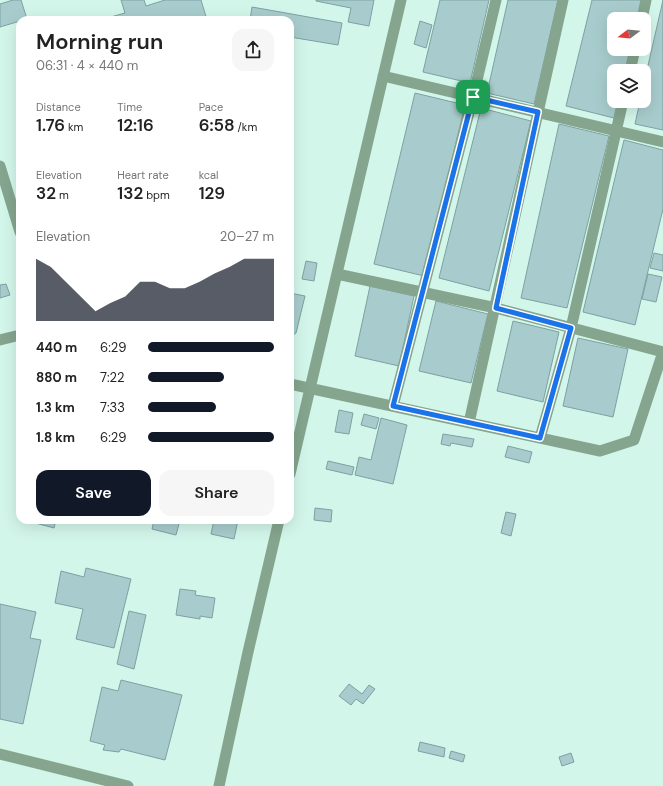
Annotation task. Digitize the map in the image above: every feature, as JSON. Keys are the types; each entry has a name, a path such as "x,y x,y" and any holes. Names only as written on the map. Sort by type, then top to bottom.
{"street":[{"path":"294,457 401,0"},
{"path":"393,406 473,97 496,0"},
{"path":"470,423 563,0"},
{"path":"643,12 646,0"},
{"path":"383,76 663,142"},
{"path":"540,438 571,328 621,108"},
{"path":"0,166 16,219"},
{"path":"294,385 600,451 634,440 663,352 496,308 337,274"},
{"path":"0,340 16,336"},
{"path":"219,786 278,524"},
{"path":"0,754 128,786"}],"building":[{"path":"13,0 21,0 26,16 16,16 16,22 0,27 0,4"},
{"path":"121,0 144,0 146,6 165,0 201,0 206,16 114,16 125,13"},
{"path":"316,0 374,0 369,26 348,22 351,8"},
{"path":"440,0 489,0 470,83 423,72"},
{"path":"508,0 558,0 534,104 487,93"},
{"path":"592,0 643,0 640,12 607,12 607,56 629,56 628,64 607,64 607,108 616,108 614,118 566,106"},
{"path":"663,0 663,130 635,124 638,108 651,108 651,64 648,64"},
{"path":"252,7 342,23 338,45 294,38 294,16 251,16"},
{"path":"420,21 432,25 426,48 414,44"},
{"path":"415,93 465,105 424,276 374,264"},
{"path":"481,108 531,121 489,291 439,278"},
{"path":"559,124 609,136 567,308 521,298"},
{"path":"624,140 663,150 663,209 635,325 583,312"},
{"path":"654,253 663,255 663,271 650,268"},
{"path":"306,261 317,263 314,281 302,279"},
{"path":"648,274 662,277 656,302 642,299"},
{"path":"6,284 10,295 0,298 0,285"},
{"path":"370,286 414,296 399,366 355,356"},
{"path":"294,294 305,296 296,333 294,334"},
{"path":"436,301 488,314 471,383 419,371"},
{"path":"513,321 559,332 543,402 497,391"},
{"path":"578,338 628,349 613,417 563,406"},
{"path":"339,410 353,413 349,434 335,432"},
{"path":"364,414 379,418 376,429 361,425"},
{"path":"381,418 407,425 393,484 355,475 359,457 371,460"},
{"path":"443,434 474,439 472,447 451,443 450,446 441,444"},
{"path":"508,446 532,452 529,463 505,457"},
{"path":"328,461 354,467 352,475 326,469"},
{"path":"315,508 332,510 331,522 314,520"},
{"path":"506,512 516,514 511,536 501,533"},
{"path":"39,524 55,524 54,528"},
{"path":"153,524 179,524 176,535 152,529"},
{"path":"213,524 237,524 234,539 211,534"},
{"path":"86,568 131,579 114,648 76,639 83,609 55,603 61,571 84,577"},
{"path":"180,589 196,591 195,595 215,598 212,618 200,616 200,619 176,615"},
{"path":"0,604 36,612 30,638 41,640 23,724 0,719"},
{"path":"129,611 146,615 134,669 117,664"},
{"path":"121,680 182,695 165,760 121,749 119,752 103,750 105,745 90,741 102,687 118,691"},
{"path":"349,684 362,694 369,685 375,689 363,704 356,699 351,705 339,696"},
{"path":"420,742 445,748 444,757 418,751"},
{"path":"451,751 465,755 463,762 449,758"},
{"path":"571,753 574,762 562,766 559,757"}],"route":[{"path":"473,97 538,112 496,308 571,328 540,438 393,406 473,97"}]}
